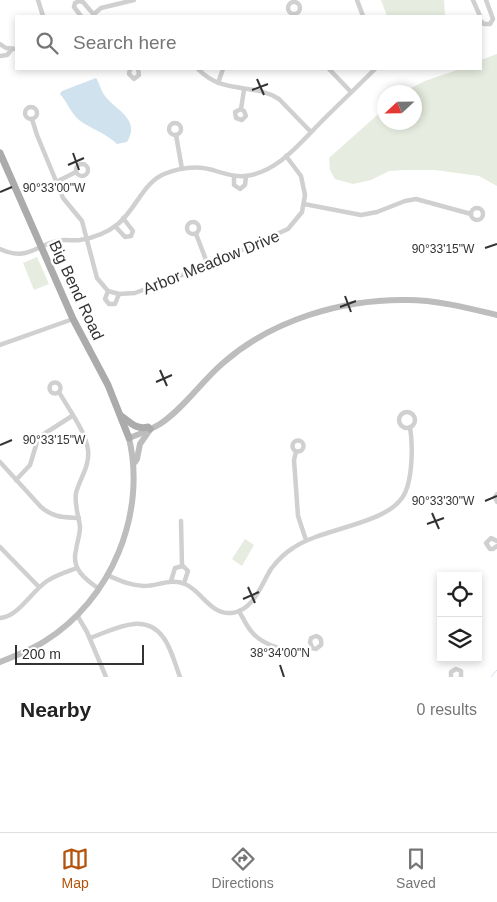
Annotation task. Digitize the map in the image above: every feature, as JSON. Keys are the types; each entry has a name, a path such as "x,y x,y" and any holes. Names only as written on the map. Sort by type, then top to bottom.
{"main road":[{"name":"Big Bend Road","path":"0,152 73,319 108,385 129,438"},
{"path":"120,415 134,426 148,427 150,429"}],"street":[{"path":"38,0 43,15"},
{"path":"80,15 74,7 78,1 83,2 94,15 101,8 134,0"},
{"path":"356,0 363,15"},
{"path":"473,0 479,15"},
{"path":"482,21 487,25 494,19 486,0"},
{"path":"0,44 14,49 7,56 0,56"},
{"path":"130,70 128,74 134,79 139,75 139,70"},
{"path":"199,70 218,83 273,95 311,132"},
{"path":"218,83 223,70"},
{"path":"331,70 352,92"},
{"path":"0,249 16,254 29,253 57,241 87,238 115,226 124,218 147,187 155,180 163,174 182,168 197,166 234,176 246,176 268,169 286,156 374,70"},
{"path":"241,109 244,90"},
{"path":"32,119 37,136 66,204 82,221 95,273 100,283 108,291 105,299 109,304 115,304 119,294"},
{"path":"176,135 182,168"},
{"path":"286,156 301,176 305,195 304,204 361,215 377,212 405,201 416,199 471,214"},
{"path":"56,182 76,172"},
{"path":"234,176 234,185 240,188 245,186 246,176"},
{"name":"Arbor Meadow Drive","path":"108,291 119,294 135,293 208,265 288,229 298,218 304,204"},
{"path":"115,226 125,237 132,236 133,231 124,218"},
{"path":"196,234 208,265"},
{"path":"0,662 40,645 57,633 77,615 99,589 108,575 121,545 131,513 135,483 134,462 129,438 150,429 172,414 211,373 240,349 257,338 298,318 356,304 407,300 427,301 497,315"},
{"path":"0,345 73,319"},
{"path":"59,392 84,436 88,450 87,465 76,494 79,518 79,537 75,552 77,568 86,580 99,589"},
{"path":"16,480 30,465 36,446 44,434 72,416"},
{"path":"108,575 138,586 171,581 184,583 219,611 231,613 239,611 253,600 270,570 280,558 294,547 306,540 387,512 399,502 404,496 408,484 412,437 410,427"},
{"path":"134,462 138,459 140,444 150,429"},
{"path":"296,452 294,460 298,516 306,540"},
{"path":"0,462 41,507 53,516 79,518"},
{"path":"497,494 495,497 497,502"},
{"path":"181,521 182,566"},
{"path":"497,541 491,538 486,543 490,549 497,546"},
{"path":"0,547 39,587"},
{"path":"171,581 175,568 182,566"},
{"path":"182,566 188,571 184,583"},
{"path":"0,618 15,612 39,587 54,577 77,568"},
{"path":"239,611 255,636 271,645 297,651 312,647"},
{"path":"77,615 90,638 106,677"},
{"path":"90,638 129,624 139,623 150,626 163,636 180,677"},
{"path":"451,677 451,672 456,669 460,671 461,677"}],"shaded area":[{"path":"381,0 444,0 445,15 387,15"},
{"path":"497,54 497,186 479,176 435,170 389,171 371,180 353,184 335,179 330,170 329,158 377,115 377,130 422,130 422,85 417,85 457,70 482,70 482,60"},
{"path":"37,257 49,284 34,290 23,263"},
{"path":"245,539 254,545 242,566 232,559"}],"water":[{"path":"96,78 105,96 126,116 129,122 131,134 127,142 117,144 79,120 60,94 62,91"}],"waterway":[{"path":"491,677 497,670"}]}
